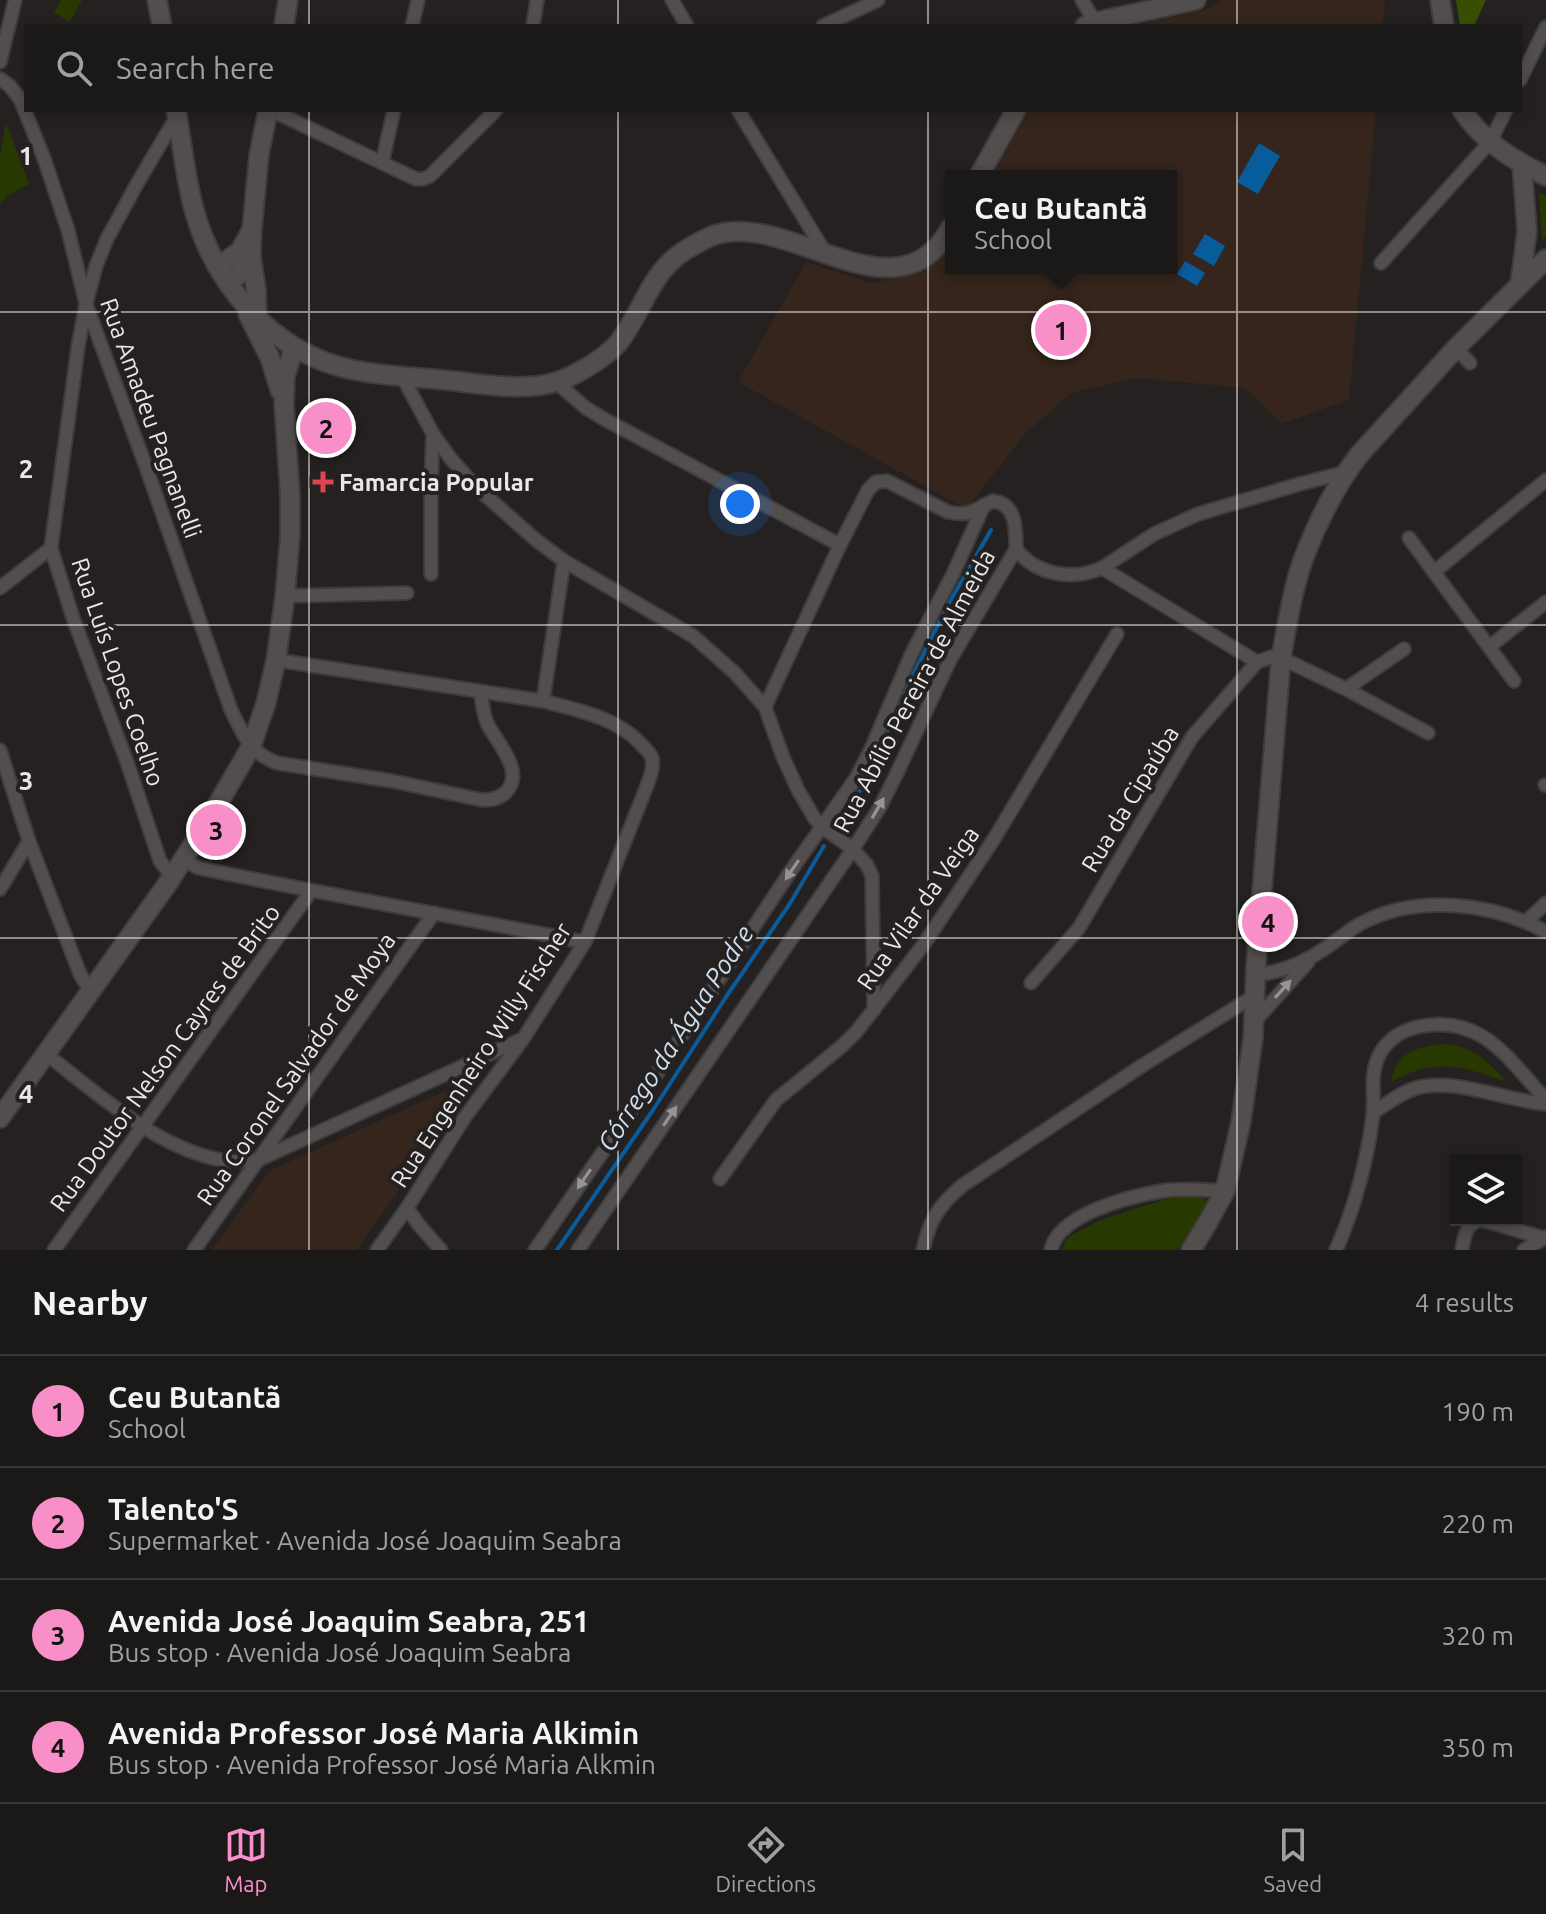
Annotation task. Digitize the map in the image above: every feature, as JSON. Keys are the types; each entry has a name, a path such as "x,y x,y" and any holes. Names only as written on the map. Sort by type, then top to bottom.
{"main road":[{"path":"157,0 162,24"},
{"path":"284,24 288,0"},
{"path":"1090,24 1196,0"},
{"path":"1440,0 1444,24"},
{"path":"257,319 251,256 252,229 259,155 270,112"},
{"path":"982,170 1015,112"},
{"path":"1463,112 1505,155 1546,176"},
{"path":"176,113 193,207 203,236 270,358 284,404"},
{"path":"1520,285 1527,231 1522,165"},
{"path":"218,267 240,251 252,229"},
{"path":"242,303 257,319 294,347 353,370 521,387 557,383 588,366 616,345 666,265 681,251 719,234 760,233 868,267 889,269 921,259 937,248 945,236"},
{"path":"1191,1250 1225,1191 1241,1122 1254,1022 1281,658 1303,560 1346,472 1456,348 1544,262 1525,246"},
{"path":"229,283 243,271 251,256"},
{"path":"0,1118 178,868 251,747 276,660 285,596 290,495 284,404 285,377 294,347"}],"street":[{"path":"0,62 15,0"},
{"path":"412,24 418,0"},
{"path":"533,24 537,0"},
{"path":"672,0 686,24"},
{"path":"827,24 878,0"},
{"path":"1082,0 1090,24"},
{"path":"1522,76 1546,27"},
{"name":"Rua Amadeu Pagnanelli","path":"0,79 10,86 24,109"},
{"name":"Rua Amadeu Pagnanelli","path":"25,112 68,230 86,304 231,710 251,747"},
{"path":"274,112 416,179 430,176 494,112"},
{"path":"382,163 394,112"},
{"path":"739,112 826,254"},
{"path":"1381,263 1490,142 1505,112"},
{"name":"Rua Luís Lopes Coelho","path":"176,113 107,239 96,266 78,347 51,548 160,861 178,868"},
{"path":"1456,348 1470,363"},
{"path":"402,376 433,434 463,475 476,487 564,561 693,636 735,673 765,707 783,757 815,819 853,849 872,876 874,1010"},
{"path":"557,383 604,419 840,545"},
{"path":"431,574 433,434"},
{"path":"765,707 840,545 868,490 876,482 887,481 948,512 958,514 967,515 993,501 999,502 1009,509 1015,526 1016,549 1029,563 1056,574 1081,574 1102,568 1154,534 1198,514 1346,472"},
{"path":"1434,572 1546,480"},
{"name":"Rua Abílio Pereira de Almeida","path":"535,1250 845,796 871,749 911,655 984,505"},
{"path":"1409,538 1514,681"},
{"path":"0,588 51,548"},
{"name":"Rua Abílio Pereira de Almeida","path":"578,1250 880,807 950,660 1016,549"},
{"path":"543,701 564,561"},
{"path":"1102,568 1257,662 1271,657 1281,658 1428,733"},
{"path":"285,596 407,593"},
{"path":"1489,647 1546,602"},
{"name":"Rua Vilar da Veiga","path":"720,1179 776,1100 842,1046 924,944 994,839 1117,634"},
{"path":"1346,689 1404,649"},
{"name":"Rua Engenheiro Willy Fischer","path":"276,660 543,701 576,709 608,720 635,738 653,762 648,783 585,942 523,1039 465,1117 377,1250"},
{"name":"Rua da Cipaúba","path":"1031,983 1079,928 1192,737 1257,662"},
{"path":"251,747 264,758 277,763 492,800 510,787 512,770 486,719 481,692"},
{"path":"0,750 29,841 80,974 91,992"},
{"path":"0,889 29,841"},
{"path":"178,868 199,868 585,942"},
{"name":"Rua Doutor Nelson Cayres de Brito","path":"54,1250 311,891"},
{"path":"1527,921 1546,903"},
{"path":"1256,975 1274,973 1312,957 1360,924 1394,911 1412,908 1433,905 1477,908 1527,921 1546,932"},
{"name":"Rua Coronel Salvador de Moya","path":"194,1250 434,913"},
{"path":"1254,1022 1312,957"},
{"path":"923,1250 925,1238 944,1201 963,1185 1143,1065 1254,996"},
{"path":"1336,1250 1360,1182 1373,1113 1376,1061 1383,1046 1396,1036 1430,1024 1444,1023 1473,1030 1504,1053 1546,1102"},
{"path":"46,1054 142,1126 174,1144 229,1161 258,1160 523,1039"},
{"path":"1373,1113 1396,1098 1429,1085 1463,1088 1530,1103 1546,1102"},
{"path":"1051,1250 1060,1233 1074,1222 1111,1204 1165,1191 1225,1191"},
{"path":"407,1208 441,1250"},
{"path":"1462,1250 1469,1226"},
{"path":"1504,1226 1545,1237"},
{"path":"1524,1250 1545,1237"}],"shaded area":[{"path":"1223,0 1385,0 1383,24 1144,24 1205,10"},
{"path":"1028,112 1376,112 1349,400 1281,424 1245,388 1137,378 1071,393 1026,433 966,509 738,382 806,262 871,283 922,273 945,252 945,274 1177,274 1177,170 995,170"},
{"path":"445,1091 463,1098 357,1250 212,1250 269,1171"}],"green space":[{"path":"61,0 82,0 70,22 54,13"},
{"path":"1456,0 1486,0 1475,24 1460,24"},
{"path":"6,122 29,184 7,196 0,204 0,156"},
{"path":"1539,192 1546,196 1546,236 1542,241"},
{"path":"1442,1044 1471,1051 1507,1082 1462,1068 1435,1067 1407,1074 1391,1082 1397,1064 1408,1053"},
{"path":"1199,1197 1207,1200 1208,1208 1177,1250 1062,1250 1070,1236 1100,1220 1170,1198"}],"water":[{"path":"1259,143 1280,156 1258,194 1237,182"},
{"path":"1205,234 1225,246 1214,266 1193,254"},
{"path":"1185,261 1205,273 1197,286 1177,274"}],"waterway":[{"name":"Córrego da Água Podre","path":"839,823 869,777 897,707 948,605 991,530"},
{"name":"Córrego da Água Podre","path":"557,1250 789,905 824,846"}],"place":[{"name":"Ceu Butantã","path":"1061,330"},
{"name":"Talento'S","path":"326,428"},
{"name":"Famarcia Popular","path":"323,482"},
{"name":"Avenida José Joaquim Seabra, 251","path":"216,830"},
{"name":"Avenida Professor José Maria Alkimin","path":"1268,922"}]}
